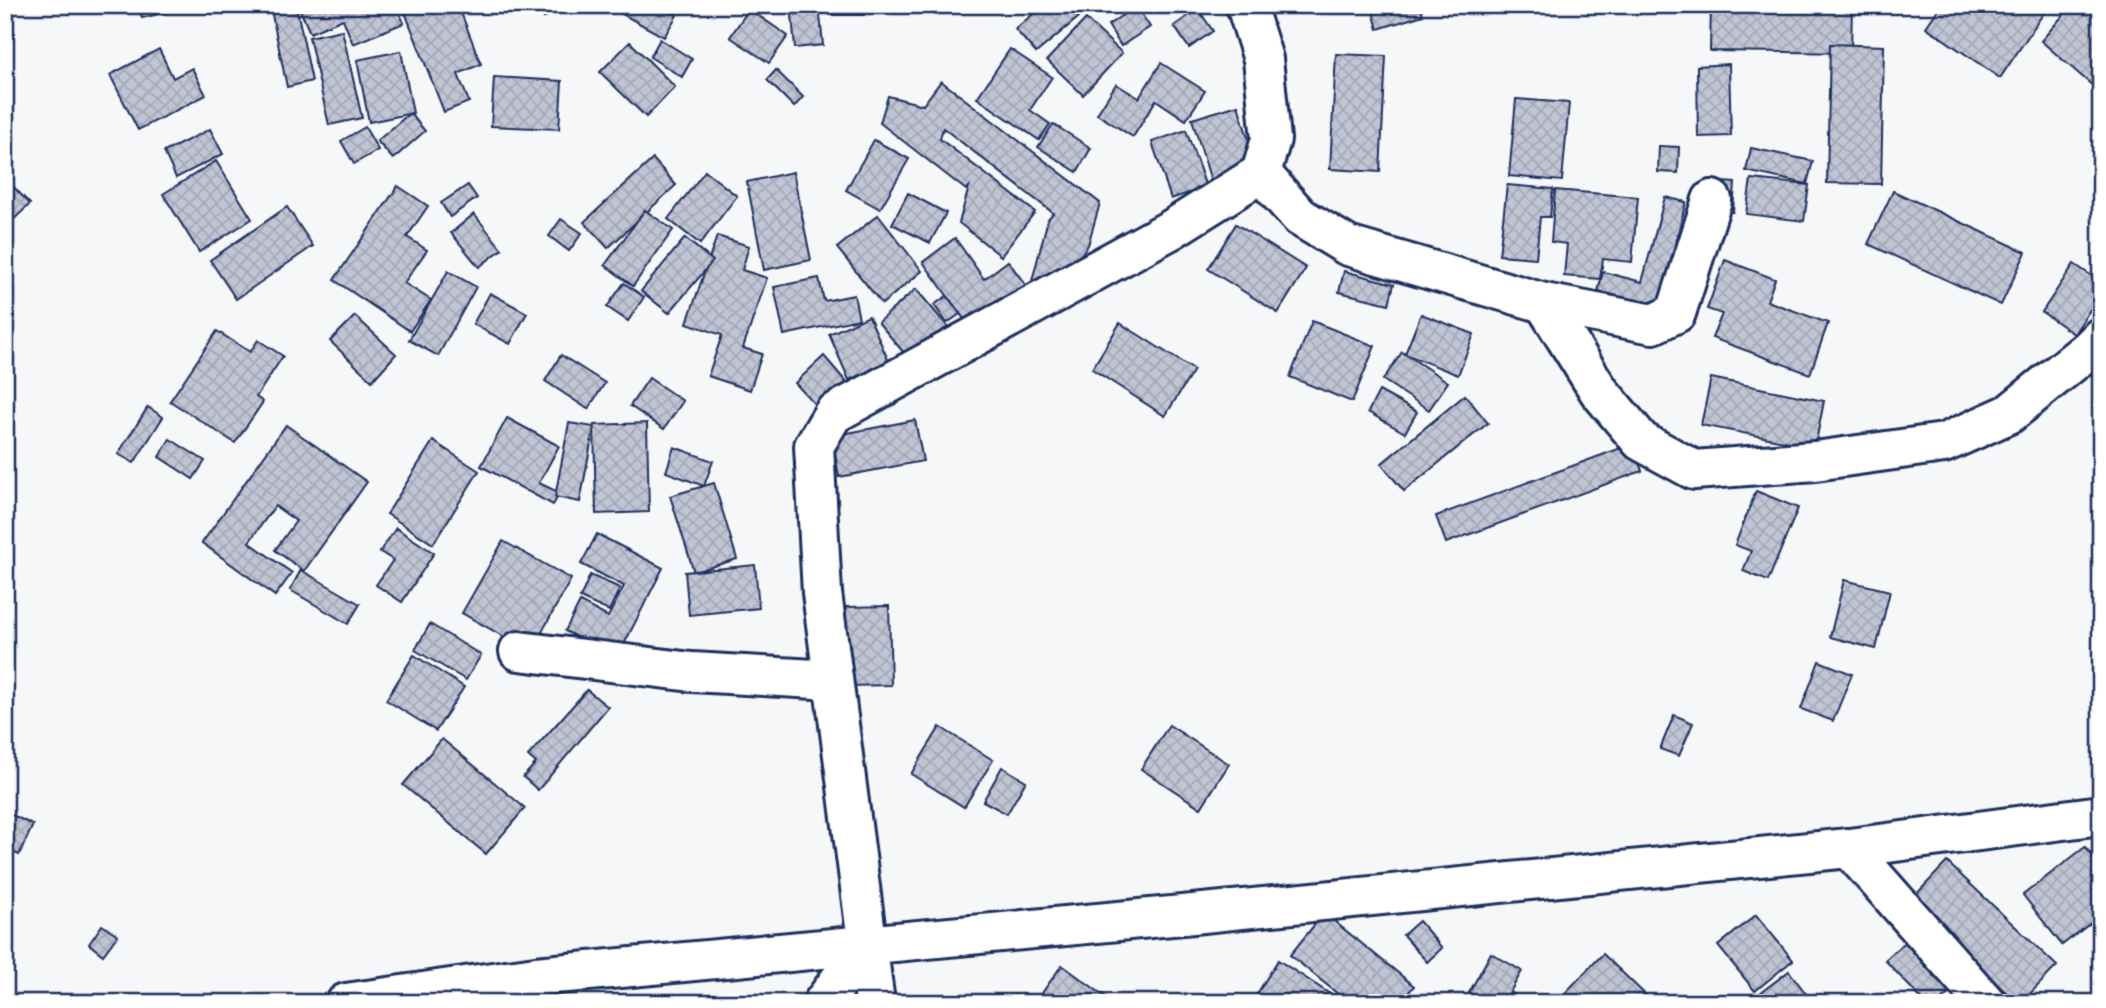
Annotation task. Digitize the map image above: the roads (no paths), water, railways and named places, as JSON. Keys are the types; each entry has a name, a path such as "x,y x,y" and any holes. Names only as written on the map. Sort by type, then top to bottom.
{"street":[{"path":"874,1003 822,593 814,446 833,414 1172,229 1261,173 1271,139 1270,126 1263,59 1246,5"},
{"path":"1261,173 1300,217 1348,246 1544,303 1653,324 1676,313 1712,200"},
{"path":"1544,303 1599,391 1641,441 1694,470 1815,461 1944,443 2008,414 2101,337"},
{"path":"519,651 692,672 833,680"},
{"path":"346,1003 536,976 1849,848 2101,815"},
{"path":"1849,848 1986,1003"},
{"path":"823,1003 867,943"}]}
